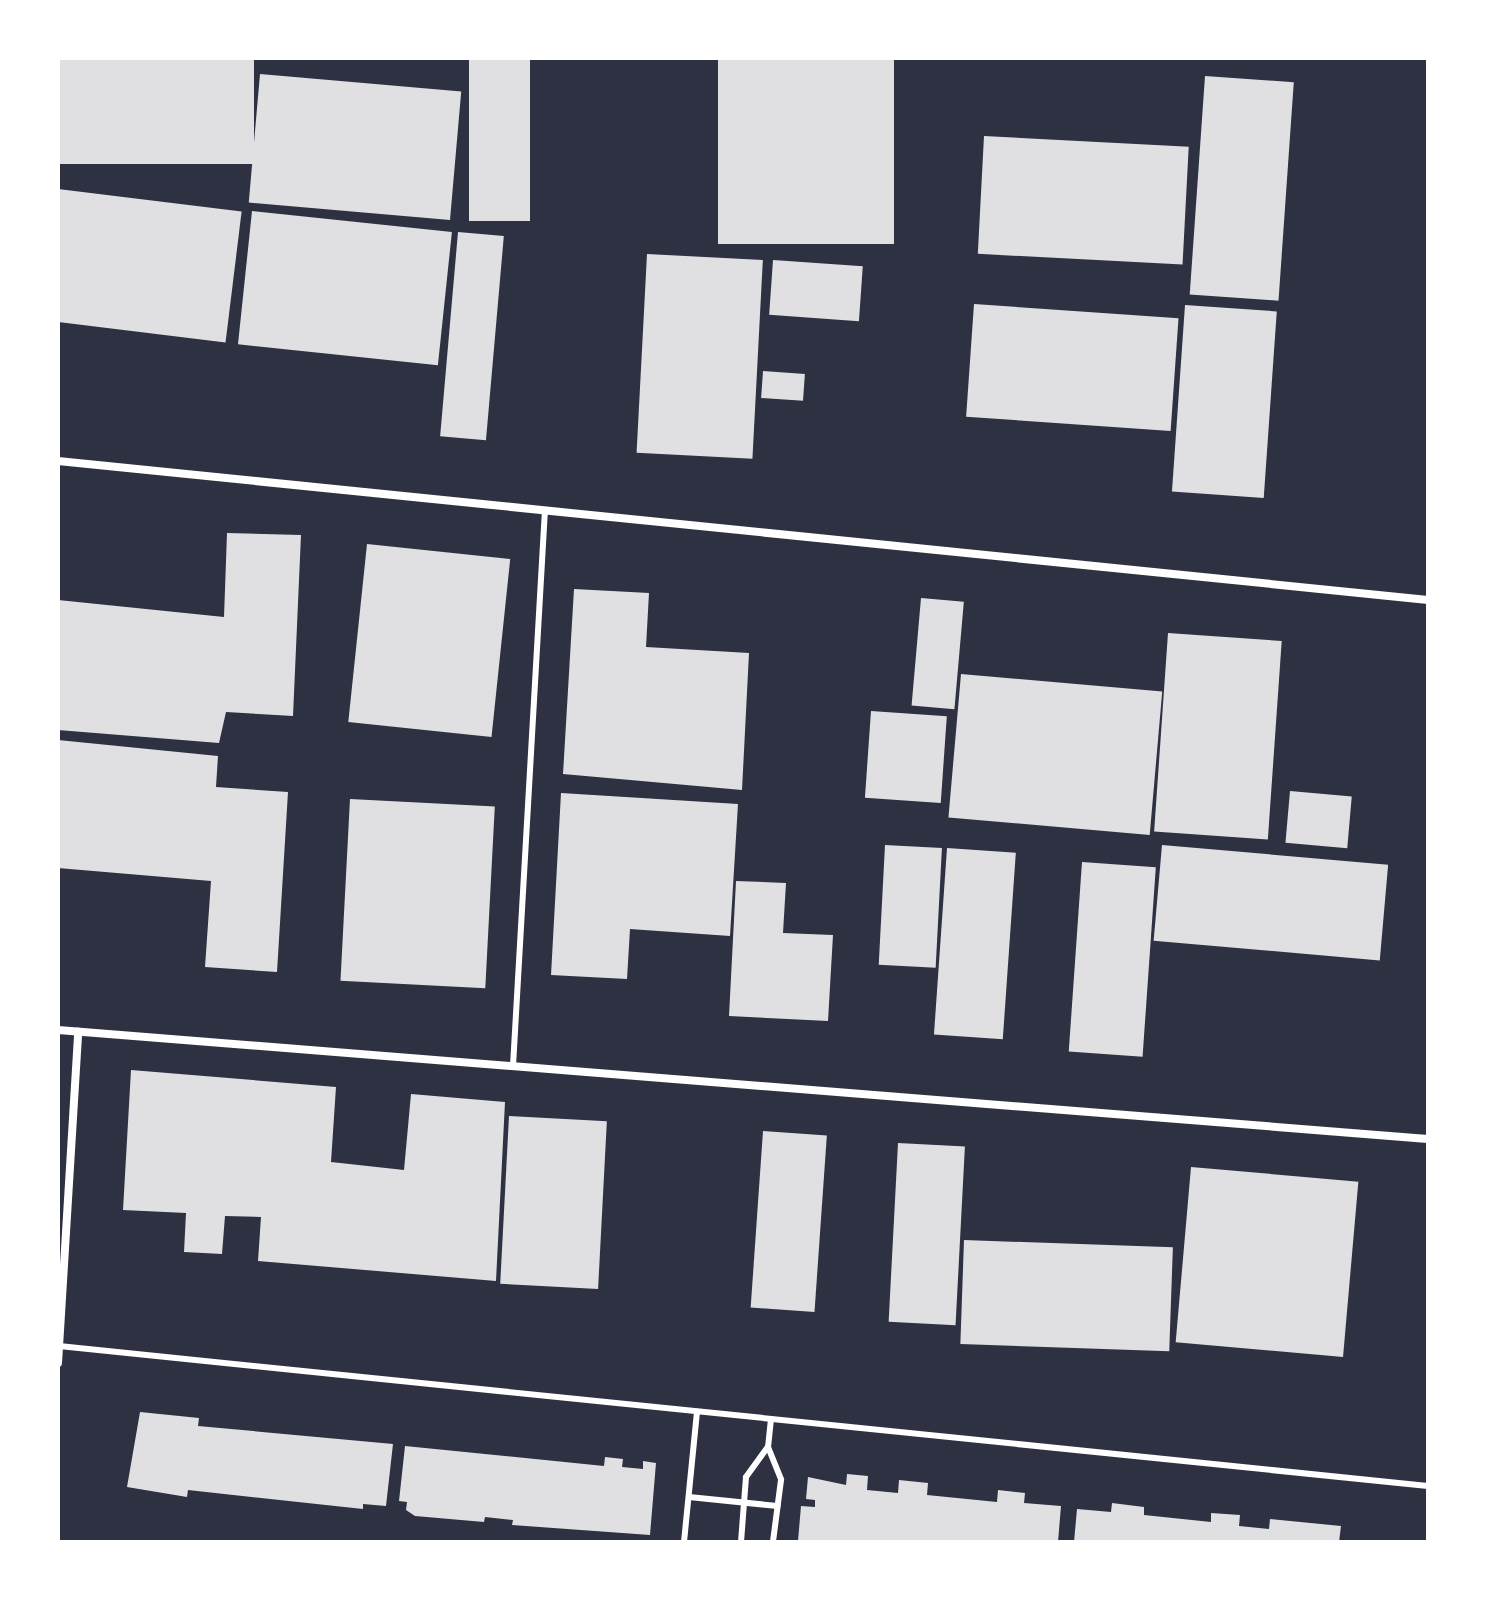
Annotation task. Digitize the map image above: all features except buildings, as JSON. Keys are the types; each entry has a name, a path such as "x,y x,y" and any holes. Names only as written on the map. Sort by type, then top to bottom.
{"street":[{"path":"58,461 1428,600"},
{"path":"58,1030 1428,1139"},
{"path":"58,1363 78,1032"}],"lane":[{"path":"513,1066 545,510"},
{"path":"59,1346 1428,1486"},
{"path":"684,1542 697,1412"},
{"path":"771,1419 768,1447 781,1480 773,1542"},
{"path":"741,1542 746,1477 768,1447"},
{"path":"689,1497 778,1506"}]}
